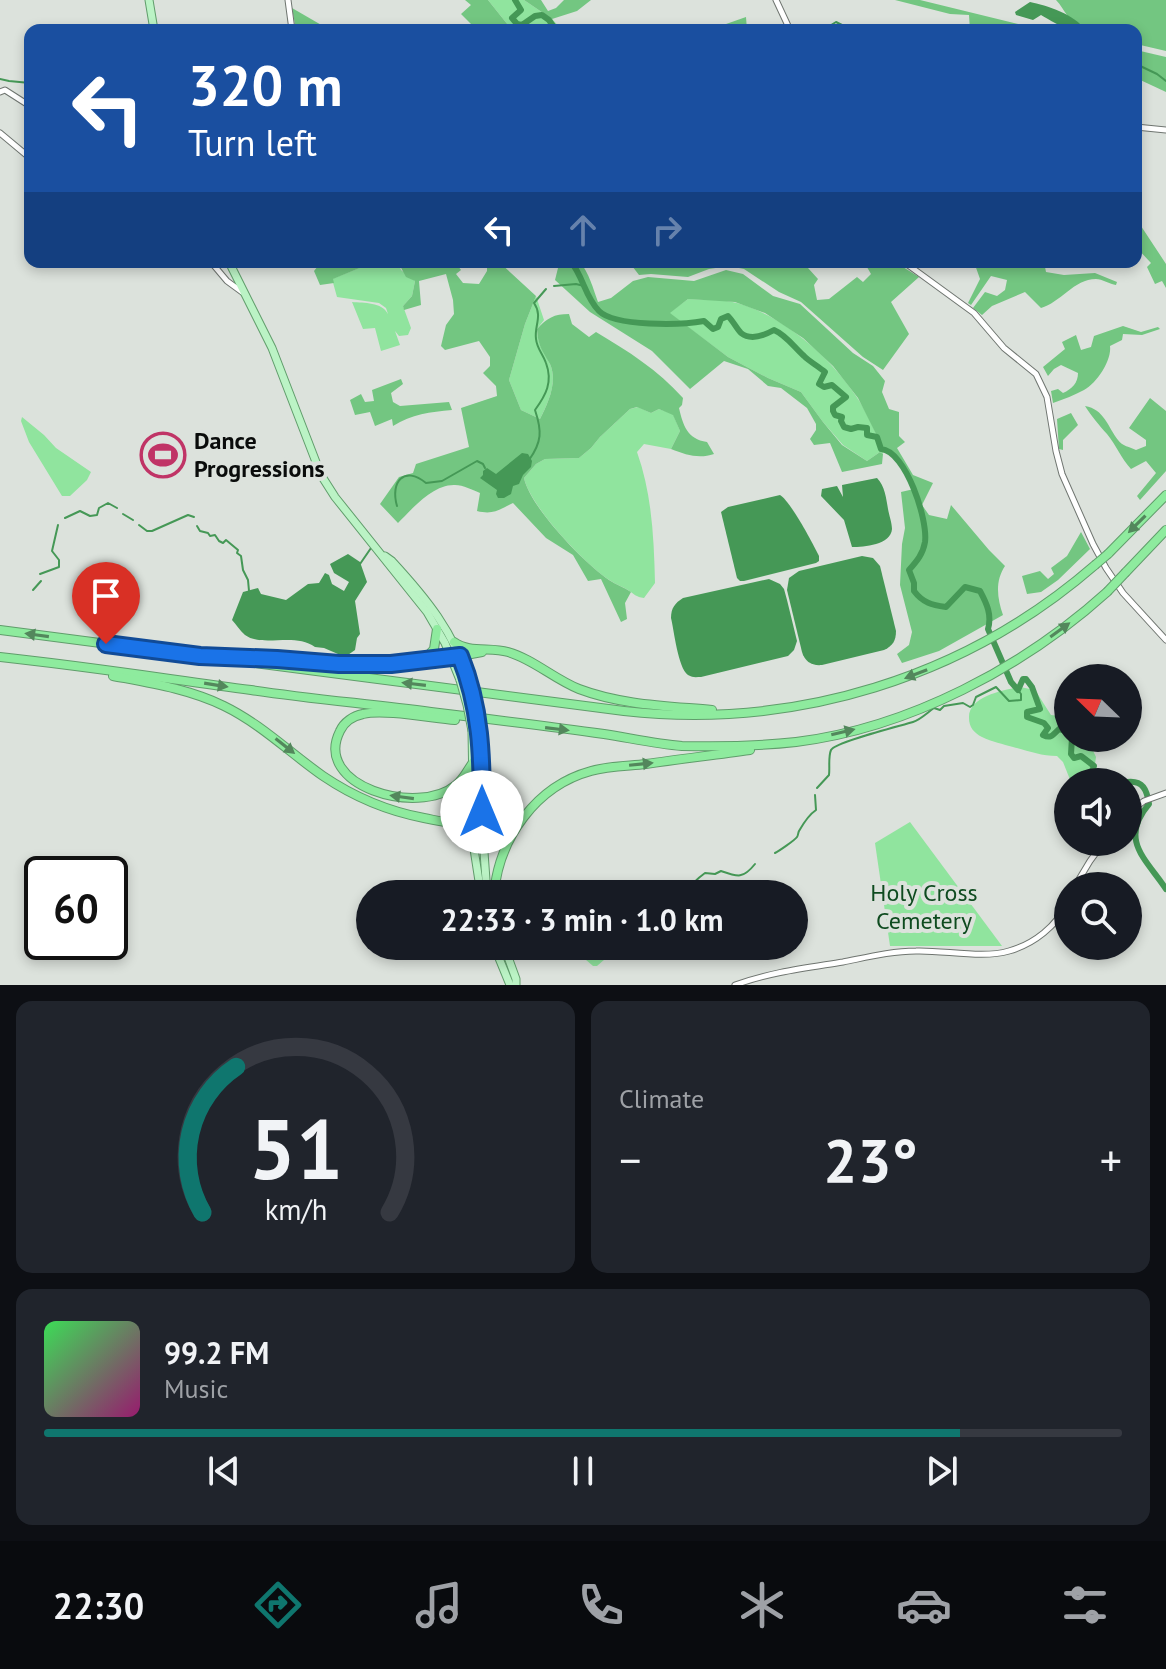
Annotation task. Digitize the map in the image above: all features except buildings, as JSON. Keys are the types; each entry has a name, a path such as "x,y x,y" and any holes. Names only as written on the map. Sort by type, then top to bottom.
{"highway":[{"path":"0,630 624,711 683,715 742,713 815,703 873,689 929,668 986,641 1059,594 1095,565 1166,495"},
{"path":"497,880 506,845 522,818 547,793 574,777 609,767 796,742 857,729 906,713 999,670 1060,631 1107,592 1166,530"},
{"path":"423,661 434,649 437,629"},
{"path":"454,642 462,648 512,654 565,683 610,698 742,713"},
{"path":"200,656 356,665 423,661 486,650"},
{"path":"0,657 681,746 796,742"},
{"path":"57,664 168,687 212,701 256,724 323,776 353,794 396,812 454,823 463,823 477,816"},
{"path":"474,761 459,782 447,792 428,798 405,799 381,794 352,779 337,760 336,744 340,730 346,723 355,716 370,713 523,725"},
{"path":"454,823 474,839"}],"main road":[{"path":"149,0 153,24"},
{"path":"232,268 272,348 316,465 331,491 416,598 456,656"},
{"path":"383,555 422,595 454,642 476,731 477,816 474,839 479,880"},
{"path":"476,731 477,816 485,880"},
{"path":"501,960 513,985"},
{"path":"509,960 516,979 513,985"}],"street":[{"path":"288,0 291,24"},
{"path":"776,0 787,24"},
{"path":"3,91 24,103"},
{"path":"1142,128 1166,130"},
{"path":"0,133 24,153"},
{"path":"216,268 243,293"},
{"path":"912,268 974,313 1004,348 1036,374 1047,397 1062,474 1093,544 1123,593 1166,640"},
{"path":"1142,802 1166,793"},
{"path":"735,985 778,972 905,951 1005,952 1020,947 1054,924"}],"green space":[{"path":"488,0 524,0 557,24 507,24"},
{"path":"359,268 400,268 415,281 412,296 403,306 411,328 408,335 399,336 395,331 400,345 381,351 375,328 363,329 352,302 377,305 388,314 386,308 379,303 337,297 332,279"},
{"path":"536,296 544,320 537,329 538,340 553,378 549,399 540,419 521,410 509,380"},
{"path":"688,299 719,300 755,309 804,340 833,367 856,396 882,446 883,454 880,452 867,461 843,445 801,392 728,357 669,313"},
{"path":"638,407 651,413 659,409 673,414 680,431 671,449 644,444 637,452 649,500 654,550 655,583 644,598 600,573 574,549 537,504 524,478 545,459 579,458 630,409"},
{"path":"22,417 56,448 91,472 70,496 62,496 29,442"},
{"path":"1020,687 1035,690 1054,715 1054,752 1094,752 1096,768 1065,768 1057,756 998,743 974,732 969,718 974,705 1005,690"},
{"name":"Holy Cross Cemetery","path":"910,822 1002,946 890,946 875,843"},
{"path":"586,960 604,960 597,966"}],"shaded area":[{"path":"465,0 488,0 507,24 471,24 461,14 471,5"},
{"path":"524,0 541,0 548,11 564,0 591,0 577,11 552,19"},
{"path":"895,0 920,0 1018,24 970,24 969,15 950,14"},
{"path":"1056,0 1166,0 1166,51 1142,45 1142,24 1080,24 1069,17"},
{"path":"1030,2 1068,15 1080,24 1056,24 1041,15 1033,20 1015,12"},
{"path":"292,8 320,24 295,24"},
{"path":"746,17 747,24 726,24"},
{"path":"1142,51 1166,57 1166,92 1142,81"},
{"path":"1142,228 1166,264 1166,288 1162,281 1155,284 1147,267 1151,263 1142,253"},
{"path":"316,268 360,268 333,279 334,283 320,285 314,271"},
{"path":"401,268 460,268 456,274 463,283 479,284 487,268 506,268 536,296 509,380 521,410 540,419 553,378 550,364 539,344 537,329 551,317 564,314 569,314 572,324 589,337 596,332 620,346 683,398 679,408 687,430 695,438 707,442 714,454 692,456 671,449 680,431 673,415 659,409 651,413 637,407 630,409 579,458 545,459 524,478 536,504 573,548 609,580 631,592 625,603 627,619 621,622 601,579 588,581 573,555 546,538 513,503 492,512 477,511 480,493 461,486 447,486 424,498 398,523 380,504 399,477 413,473 416,464 469,447 461,408 497,396 496,386 483,373 490,366 490,357 479,341 445,350 441,346 446,325 454,314 446,274 419,281 421,305 404,310 403,306 412,296 415,281 406,277"},
{"path":"558,268 583,268 598,302 611,298 633,281 648,277 694,281 726,270 743,274 773,296 800,304 853,353 873,366 885,381 882,392 889,409 899,412 899,436 905,442 897,448 913,475 933,483 922,505 929,515 947,519 951,505 1005,566 998,590 1003,615 939,651 902,663 897,654 909,645 912,632 900,585 905,528 901,492 914,489 912,479 901,462 882,446 858,398 833,366 803,338 765,313 735,302 688,299 670,313 728,357 801,392 842,445 867,461 880,452 883,454 882,464 842,472 830,443 814,445 810,439 816,424 807,408 781,388 768,386 748,369 724,361 690,389 652,351 590,312 555,280"},
{"path":"634,268 716,268 688,277 639,275"},
{"path":"739,268 808,268 818,279 814,285 817,300 829,299 857,277 863,282 871,274 868,268 905,268 919,277 891,302 909,334 883,370 863,357 801,302"},
{"path":"976,268 1045,268 1046,272 1064,275 1095,273 1117,282 1116,285 1098,279 1088,280 1041,308 1025,292 992,306 982,315 973,308 985,292 997,296 1005,290 1007,280 991,276 971,305 968,303 980,279"},
{"path":"1123,326 1141,332 1160,329 1142,335 1123,334 1122,340 1110,346 1103,371 1089,387 1053,403 1051,391 1058,389 1063,393 1074,385 1078,377 1078,373 1061,365 1048,376 1043,367 1065,349 1062,342 1076,335 1081,350 1091,347 1094,336"},
{"path":"401,379 403,384 391,393 393,402 400,406 449,402 452,410 421,414 393,426 392,419 375,426 370,412 355,415 350,400 361,394 365,402 374,401 372,390"},
{"path":"1150,398 1166,411 1166,471 1140,500 1137,496 1156,473 1146,461 1131,469 1085,406 1101,415 1120,442 1136,450 1146,446 1146,440 1129,428"},
{"path":"1071,413 1078,425 1063,440 1063,450 1059,449 1057,419"},
{"path":"522,453 528,454 531,467 519,484 513,486 511,494 498,498 497,490 480,478 483,471 487,468 496,474"},
{"path":"877,478 886,496 892,527 890,534 882,542 852,547 844,520 821,496 822,489 837,486 843,497 842,485"},
{"path":"780,495 801,523 819,561 740,581 721,512 728,507"},
{"path":"1081,532 1090,549 1058,580 1041,592 1027,594 1022,576 1040,571 1048,579 1054,574 1051,568 1067,556"},
{"path":"348,554 360,562 367,582 355,601 360,634 355,650 345,657 298,641 252,639 232,620 243,592 258,588 261,594 286,600 308,584 319,583 325,573 332,584 344,591 349,582 334,573 330,564"},
{"path":"862,556 873,558 880,566 896,631 895,640 884,650 822,665 812,664 802,652 787,590 789,578 799,571"},
{"path":"769,579 784,589 797,641 794,650 788,656 701,677 688,675 679,657 671,618 676,604 683,598"}],"waterway":[{"path":"515,0 521,10 512,18 517,24"},
{"path":"523,24 542,15 552,24"},
{"path":"833,24 840,24"},
{"path":"1142,67 1166,81"},
{"path":"0,79 24,82"},
{"path":"574,268 594,305 607,316 649,324 704,321 713,329 728,316 739,331 749,337 774,330 778,332 825,372 819,384 824,387 832,385 846,397 833,407 835,415 842,417 844,427 867,428 867,435 877,437 881,449 899,461 914,488 925,532 923,550 909,570 914,591 928,603 946,607 965,587 980,591 988,610 988,629 1011,682 1018,690 1023,679 1026,679 1032,687 1040,709 1027,712 1027,717 1044,723 1048,728 1043,735 1048,737 1054,734"},
{"path":"554,286 584,286"},
{"path":"529,460 540,436 535,410 548,382 548,370 537,343 538,312 534,303 546,289"},
{"path":"397,506 395,490 397,483 405,476 426,483 442,481 477,461 485,468"},
{"path":"65,518 80,511 90,516 97,515 99,508 108,503 117,508"},
{"path":"123,514 133,520"},
{"path":"139,525 152,531 188,515 194,517"},
{"path":"40,574 59,567 59,560 52,551 58,525"},
{"path":"197,526 200,531 215,535 223,543 226,540 238,550 249,591"},
{"path":"360,564 371,548"},
{"path":"33,590 41,581"},
{"path":"817,788 829,775 830,753 835,747 916,721 934,708 940,710 944,706 963,703 970,707 976,697 996,687 1009,701 1021,700 1018,690"},
{"path":"1071,752 1074,758 1081,756 1093,768"},
{"path":"1142,786 1149,804 1142,814"},
{"path":"775,853 797,837 816,810 815,795"},
{"path":"1142,855 1166,889"},
{"path":"697,880 705,873 721,871 743,874 755,864"}],"place":[{"name":"Dance Progressions","path":"163,455"}],"route":[{"path":"106,644 200,656 356,665 460,656 472,692 480,732 482,812"}]}
